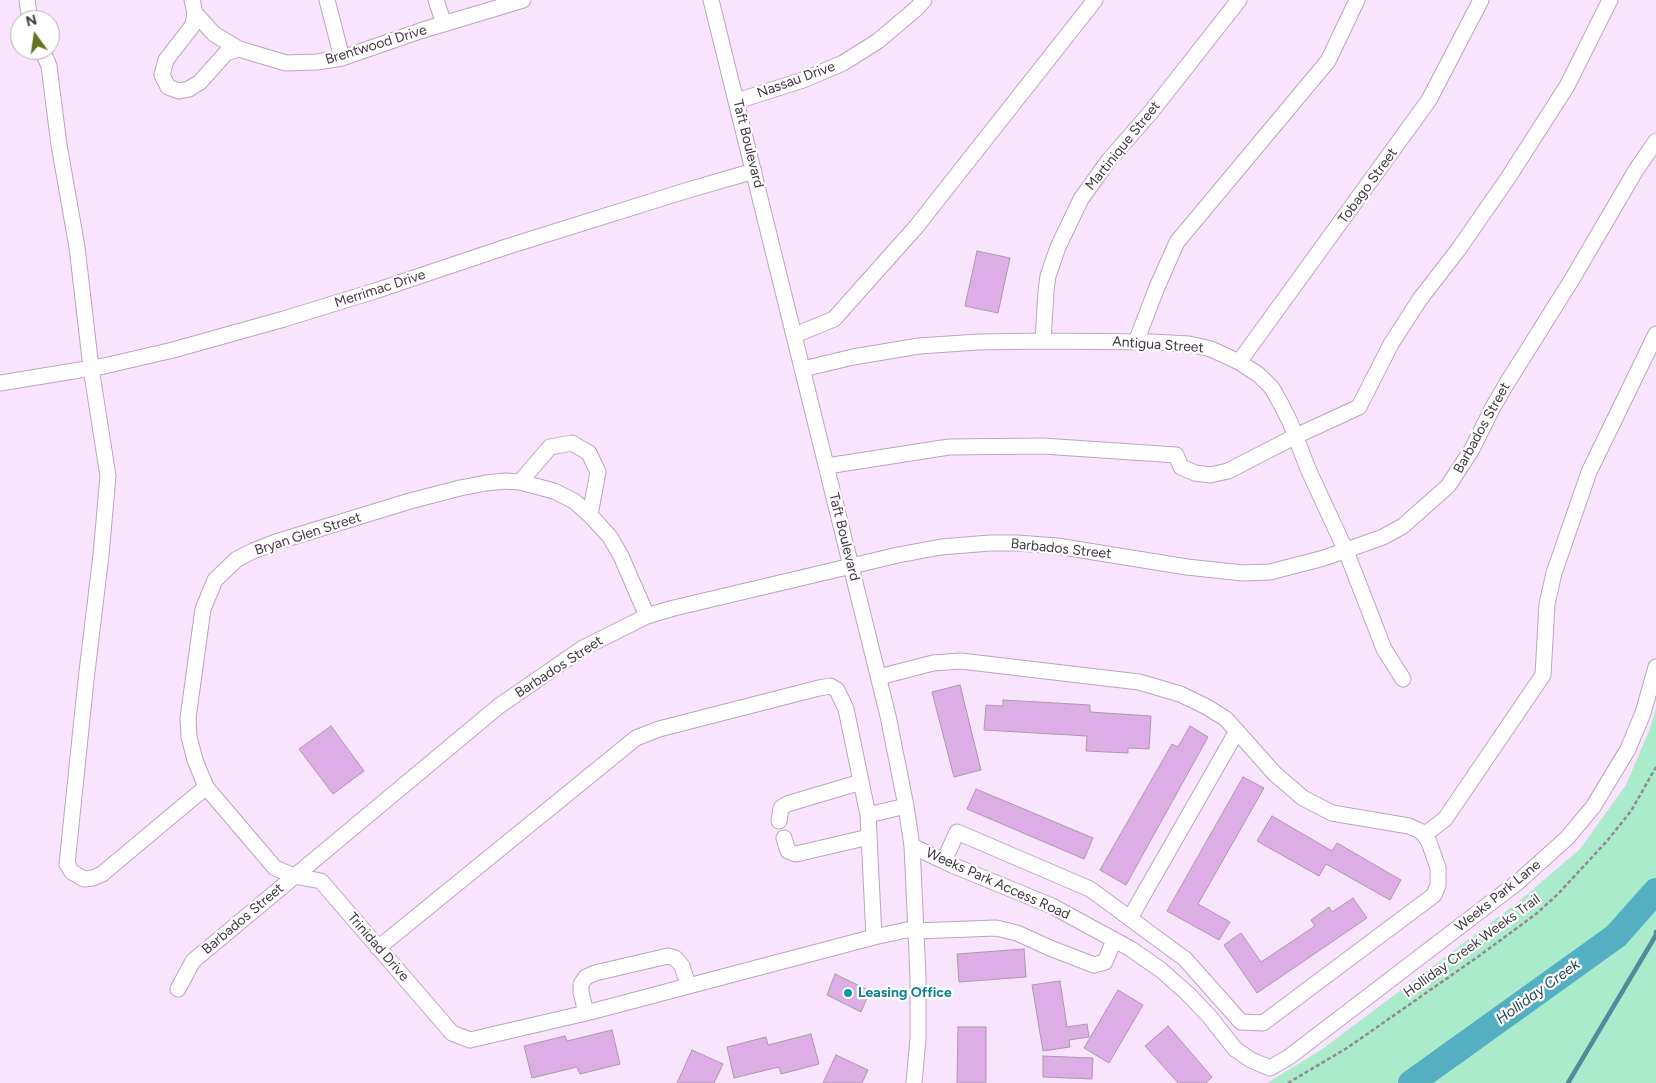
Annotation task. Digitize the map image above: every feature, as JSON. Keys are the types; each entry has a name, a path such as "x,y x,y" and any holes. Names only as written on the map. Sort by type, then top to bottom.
{"street":[{"path":"327,0 342,58"},
{"path":"436,0 444,24"},
{"name":"Brentwood Drive","path":"193,6 214,34 239,49 286,63 317,62 342,58 420,31 522,0"},
{"name":"Taft Boulevard","path":"711,0 879,677 906,806 912,846 918,976 918,1039 914,1083"},
{"name":"Nassau Drive","path":"737,101 803,80 843,63 878,41 924,0"},
{"path":"795,335 834,319 916,227 1095,0"},
{"name":"Martinique Street","path":"1043,341 1048,276 1058,247 1081,199 1109,160 1152,112 1239,0"},
{"path":"1136,342 1157,287 1178,242 1328,61 1357,0"},
{"name":"Tobago Street","path":"1239,362 1429,100 1481,0"},
{"path":"827,466 949,447 1042,446 1176,455 1181,467 1195,473 1210,475 1228,471 1296,436 1359,408 1391,344 1420,299 1458,250 1497,194 1567,86 1610,0"},
{"path":"193,6 194,25 166,60 162,75 168,87 179,91 189,89 200,82 226,53 239,49"},
{"path":"46,60 49,66 59,144 77,247 91,368 108,476 67,864 72,872 84,879 102,874 206,786"},
{"name":"Barbados Street","path":"178,989 193,961 500,706 583,648 647,616 851,566 940,547 990,543 1057,546 1187,567 1243,573 1270,572 1346,551 1383,537 1404,526 1448,486 1471,451 1507,383 1571,281 1636,170 1656,141"},
{"name":"Merrimac Drive","path":"0,383 91,368 173,350 284,319 591,220 754,171"},
{"path":"1424,835 1445,819 1543,675 1547,604 1554,573 1589,472 1656,334"},
{"name":"Antigua Street","path":"803,369 853,357 919,346 978,342 1043,341 1189,344 1211,349 1239,362 1259,375 1272,388 1282,406 1308,469 1346,551 1384,649 1403,679"},
{"path":"520,482 550,448 572,443 588,453 598,472 590,515"},
{"name":"Bryan Glen Street","path":"294,876 275,868 206,786 194,760 189,738 188,718 203,609 215,580 237,559 276,542 410,501 486,483 520,482 554,490 574,501 590,515 610,537 621,556 647,616"},
{"path":"879,677 933,663 961,661 1140,682 1180,694 1226,719 1276,774 1303,798 1332,813 1409,826 1422,832 1430,842 1438,868 1438,885 1434,895 1263,1023 1241,1022 1185,958 1090,889 956,832 944,861"},
{"name":"Weeks Park Lane","path":"1270,1068 1290,1058 1518,882 1567,838 1593,807 1628,749 1643,713 1656,668"},
{"path":"378,948 636,738 660,729 830,686 837,690 846,709 868,815 874,937"},
{"path":"1130,918 1237,731"},
{"path":"779,821 781,808 787,804 861,782"},
{"path":"868,815 906,806"},
{"path":"784,838 788,851 796,854 869,837"},
{"name":"Weeks Park Access Road","path":"912,846 1052,906 1132,950 1161,970 1188,994 1209,1016 1235,1049 1251,1060 1270,1068"},
{"name":"Trinidad Drive","path":"294,876 321,881 452,1033 470,1040 586,1014"},
{"path":"688,985 682,966 675,958 668,956 594,973 586,977 581,984 581,992 586,1014 688,985 874,937 916,930 996,928 1018,933 1050,948 1094,964 1106,962 1114,940"}],"path":[{"name":"Holliday Creek Weeks Trail","path":"1288,1083 1347,1048 1536,914 1558,894 1607,841 1631,811 1656,768"}],"green space":[{"path":"1656,709 1656,1083 1267,1083 1321,1050 1517,903 1580,849 1626,785 1649,731"}],"building":[{"path":"977,251 1010,258 998,313 965,306"},
{"path":"960,685 981,770 954,777 932,692"},
{"path":"1003,700 1090,705 1090,712 1151,716 1149,749 1128,748 1128,753 1086,751 1087,736 984,730 986,705 1003,706"},
{"path":"331,726 364,771 333,794 299,749"},
{"path":"1190,726 1208,737 1126,885 1100,870 1172,744 1178,747"},
{"path":"1243,777 1264,788 1198,904 1230,922 1219,940 1167,911"},
{"path":"976,789 1093,838 1084,859 967,809"},
{"path":"1272,816 1332,851 1337,843 1401,880 1390,900 1326,864 1319,876 1257,841"},
{"path":"1353,898 1367,918 1257,993 1224,945 1241,933 1261,962 1315,926 1311,920 1329,907 1332,912"},
{"path":"1024,949 1026,977 959,982 957,954"},
{"name":"Leasing Office","path":"835,974 870,991 861,1012 827,995"},
{"path":"1060,981 1067,1027 1087,1024 1089,1037 1069,1040 1070,1047 1043,1051 1032,985"},
{"path":"1118,990 1143,1005 1109,1063 1084,1048"},
{"path":"1168,1026 1212,1077 1206,1083 1178,1083 1145,1046"},
{"path":"958,1027 986,1027 986,1083 957,1083"},
{"path":"612,1030 620,1064 580,1074 577,1067 532,1078 524,1046 565,1036 567,1041"},
{"path":"811,1034 819,1064 781,1074 779,1067 734,1078 727,1047 766,1037 768,1045"},
{"path":"692,1050 723,1064 714,1083 677,1083"},
{"path":"836,1055 868,1070 862,1083 823,1083"},
{"path":"1043,1056 1093,1058 1092,1079 1043,1077"}],"waterway":[{"name":"Holliday Creek","path":"1411,1083 1616,936 1656,891"},
{"path":"1568,1083 1656,935 1656,932"}],"place":[{"name":"Leasing Office","path":"848,993"}]}
